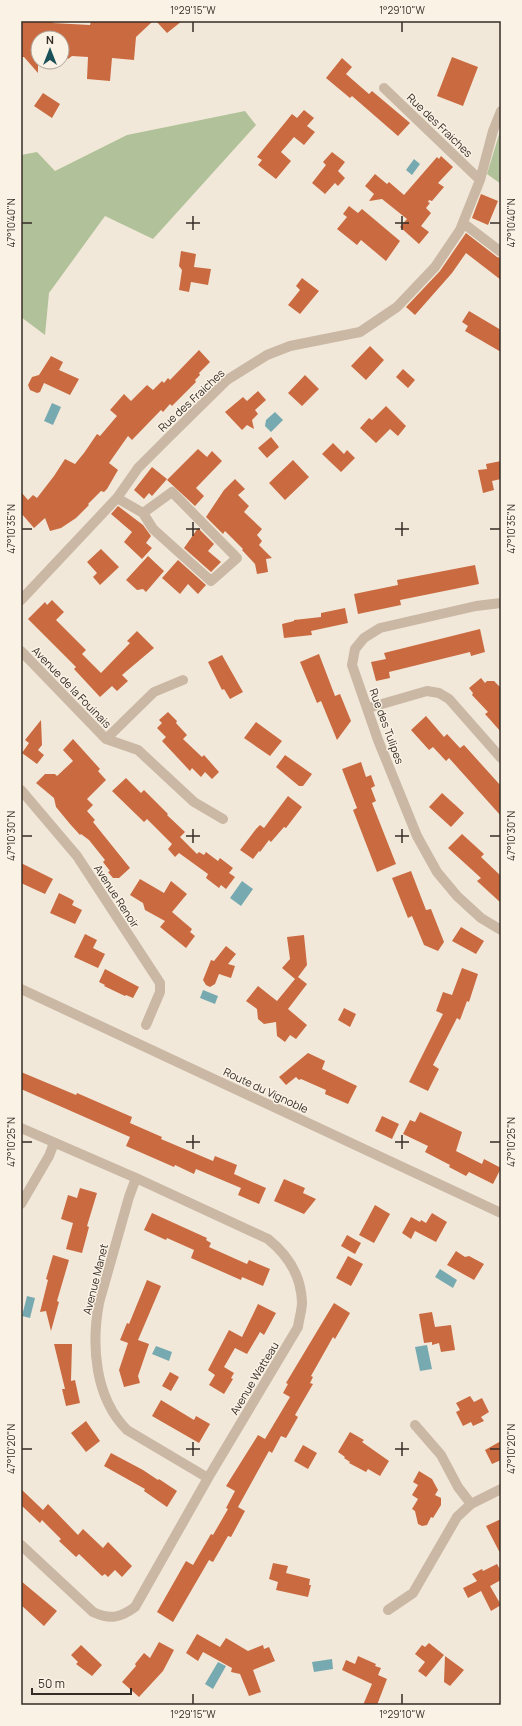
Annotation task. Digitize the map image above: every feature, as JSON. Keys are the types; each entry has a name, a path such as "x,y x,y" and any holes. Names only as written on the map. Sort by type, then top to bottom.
{"street":[{"name":"Rue des Fraiches","path":"384,88 480,180"},
{"name":"Rue des Fraiches","path":"21,600 117,498 138,468 227,380 267,355 284,348 360,332 397,307 436,267 463,223 480,180 493,130 501,111"},
{"path":"463,223 501,252"},
{"path":"117,498 143,513 153,529 211,581 238,558 172,492 143,513"},
{"name":"Rue des Tulipes","path":"501,603 476,606 380,628 364,638 355,649 352,665 378,740 417,836 437,872 457,896 481,918 501,930"},
{"name":"Avenue de la Fouinais","path":"21,651 106,739 138,750 194,802 223,819"},
{"name":"Avenue de la Fouinais","path":"106,739 154,692 183,680"},
{"path":"368,708 427,692 439,693 449,698 501,758"},
{"name":"Avenue Renoir","path":"21,790 77,856 160,983 160,992 146,1025"},
{"name":"Route du Vignoble","path":"21,989 501,1213"},
{"name":"Avenue Watteau","path":"21,1128 259,1234 277,1246 296,1270 302,1302 298,1327 208,1478 135,1607 124,1614 114,1617 104,1617 93,1612 21,1545"},
{"path":"21,1204 49,1156 54,1143"},
{"name":"Avenue Manet","path":"136,1178 129,1197 100,1303 96,1326 95,1358 106,1398 117,1420 127,1430 208,1478"},
{"path":"415,1425 441,1455 458,1487 470,1504"},
{"path":"388,1610 413,1593 457,1517 470,1504 501,1489"}],"green space":[{"path":"245,111 256,125 153,239 105,216 49,293 45,335 21,317 21,155 37,152 55,171 127,135"},
{"path":"501,128 501,184 487,174"}],"water":[{"path":"414,159 420,164 412,175 406,170"},
{"path":"52,403 61,407 53,425 44,421"},
{"path":"275,412 283,420 271,432 265,426 266,420"},
{"path":"242,881 253,889 241,906 230,898"},
{"path":"203,990 218,996 215,1004 200,998"},
{"path":"440,1269 457,1280 453,1288 435,1277"},
{"path":"27,1296 35,1298 30,1318 22,1316"},
{"path":"427,1345 432,1369 420,1371 415,1347"},
{"path":"156,1346 172,1352 169,1361 152,1354"},
{"path":"332,1659 333,1669 314,1672 312,1662"},
{"path":"218,1662 226,1666 213,1689 205,1684"}],"building":[{"path":"21,21 53,21 53,23 90,25 91,21 153,21 136,37 134,60 112,58 110,81 87,79 88,57 72,56 70,58 70,30 30,30 30,64 24,57 21,57"},
{"path":"156,21 182,21 167,33"},
{"path":"452,57 478,67 463,106 437,96"},
{"path":"342,58 352,67 346,74 369,94 372,91 410,123 398,136 352,96 350,98 326,78"},
{"path":"43,93 60,104 52,118 34,106"},
{"path":"304,110 314,118 307,126 315,132 304,145 294,137 281,152 291,161 276,179 258,165 262,160 257,157 292,114 297,118"},
{"path":"332,152 345,162 338,171 345,178 338,186 335,183 325,194 312,183 326,165 323,162"},
{"path":"441,156 453,167 438,183 444,187 432,201 429,200 428,202 430,203 426,208 431,213 421,226 429,232 419,244 400,227 407,219 382,199 369,201 374,194 365,186 375,174 387,184 389,182 404,195 437,157 439,159"},
{"path":"481,194 498,201 488,225 472,218"},
{"path":"349,206 358,213 362,209 400,241 386,261 361,240 357,245 337,229 347,217 343,214"},
{"path":"466,233 497,257 501,258 501,280 466,253 452,273 415,315 406,307 440,271"},
{"path":"181,251 196,254 194,267 211,269 208,285 191,282 189,292 179,290 182,270 179,266"},
{"path":"302,278 319,291 300,314 288,305 300,290 296,286"},
{"path":"469,311 501,330 501,352 465,331 468,326 462,322"},
{"path":"370,346 384,360 366,380 351,366"},
{"path":"199,350 210,362 199,373 200,375 195,380 196,382 172,406 170,404 163,412 161,410 132,440 128,436 109,463 118,470 107,489 104,492 101,491 76,518 61,528 50,531 45,518 34,528 21,513 21,492 28,500 33,495 37,498 65,459 75,464 97,434 100,436 117,416 110,410 124,394 131,401 147,385 153,390 162,381 164,383 168,378 170,380"},
{"path":"51,356 63,362 59,370 79,379 70,395 44,383 40,392 37,393 30,390 28,385 32,377 39,375"},
{"path":"403,369 415,380 408,388 396,377"},
{"path":"305,375 319,389 302,406 288,393"},
{"path":"258,391 266,400 255,410 258,414 252,420 254,429 247,425 242,430 225,412 243,397 247,401"},
{"path":"386,406 406,426 398,436 390,429 376,443 360,428 369,418 372,420"},
{"path":"271,437 279,447 267,458 258,448"},
{"path":"333,443 344,454 347,450 355,458 341,472 322,454"},
{"path":"198,449 207,457 212,451 222,461 196,488 204,496 195,506 167,480"},
{"path":"293,460 309,477 285,500 269,483"},
{"path":"501,461 501,479 492,481 494,490 483,493 478,470 487,469 486,464"},
{"path":"152,467 167,479 152,496 149,493 144,499 134,490"},
{"path":"235,479 245,489 238,495 249,506 244,512 262,529 257,535 262,541 259,545 272,558 266,559 268,572 257,574 255,564 242,550 243,549 225,531 223,534 206,517 224,490"},
{"path":"118,506 143,525 151,536 146,543 152,548 142,559 124,542 132,532 111,514"},
{"path":"198,528 214,544 208,551 221,562 211,572 184,548"},
{"path":"101,549 119,567 100,585 93,577 97,573 87,562"},
{"path":"148,556 164,571 146,592 143,589 137,590 126,580"},
{"path":"178,560 206,585 198,594 188,584 180,594 162,578"},
{"path":"475,565 479,584 400,600 401,605 358,614 354,594 398,585 397,580"},
{"path":"52,600 64,612 56,620 86,650 82,654 101,673 130,643 127,641 137,631 154,648 122,675 128,681 117,691 112,686 100,697 74,669 76,667 28,619 45,602 47,605"},
{"path":"345,608 348,623 311,631 312,635 284,638 282,624 294,620 321,617 321,613"},
{"path":"480,629 485,652 471,656 470,652 389,672 390,678 376,681 371,662 386,659 384,653"},
{"path":"319,654 335,696 340,694 351,721 337,740 321,701 317,703 300,662"},
{"path":"222,655 243,692 230,699 224,689 222,690 208,662"},
{"path":"481,678 485,683 487,681 494,681 501,688 501,732 485,714 488,712 472,695 473,693 469,688"},
{"path":"168,712 177,721 176,723 187,735 183,739 202,757 204,755 219,772 212,779 205,772 201,777 192,768 190,771 162,741 166,737 157,728 162,723 159,720"},
{"path":"426,716 444,737 447,734 460,748 464,745 501,786 501,816 449,758 446,761 433,747 429,750 411,730"},
{"path":"41,720 42,745 38,750 44,755 37,764 22,753 29,743 25,740"},
{"path":"256,722 282,741 270,756 244,738"},
{"path":"73,739 100,769 98,771 106,780 87,799 93,805 87,811 95,820 93,822 130,868 119,878 113,878 103,862 105,860 89,840 81,834 80,835 56,807 54,798 36,783 45,774 55,774 57,776 73,761 63,750"},
{"path":"285,755 312,774 303,786 299,786 276,767"},
{"path":"361,762 366,777 371,775 375,786 371,788 376,801 372,803 396,864 377,872 353,810 357,808 342,769"},
{"path":"126,778 141,793 144,790 185,832 180,837 197,854 199,852 204,855 206,852 218,861 220,858 233,868 229,873 235,877 226,889 221,885 219,888 206,878 208,874 179,853 175,857 168,849 172,844 147,819 144,822 112,791"},
{"path":"442,793 464,813 451,827 429,807"},
{"path":"288,796 302,807 286,828 284,827 271,842 269,840 253,859 240,850 260,825 264,828"},
{"path":"462,834 484,854 481,857 501,876 501,903 477,881 481,878 448,848"},
{"path":"21,863 53,879 45,894 21,883"},
{"path":"411,871 426,910 431,909 444,942 438,951 424,945 412,916 408,918 392,878"},
{"path":"140,879 164,893 171,881 187,894 172,912 192,929 190,932 195,936 186,948 160,927 165,921 145,910 143,903 130,895"},
{"path":"59,893 74,901 72,905 82,910 75,924 50,913"},
{"path":"461,927 484,941 476,954 452,941"},
{"path":"85,934 97,940 93,948 105,954 98,968 74,957"},
{"path":"304,935 307,965 298,977 307,984 288,1009 307,1025 296,1039 290,1035 285,1042 277,1036 276,1022 264,1024 258,1019 257,1009 246,1001 258,986 277,1001 295,979 282,968 290,959 287,937"},
{"path":"226,946 236,954 228,964 235,966 231,978 219,974 215,984 210,987 206,985 203,980 211,960 214,961"},
{"path":"462,968 478,974 469,1002 467,1001 460,1020 457,1018 433,1065 439,1069 428,1091 409,1082 443,1014 436,1011 443,992 452,995"},
{"path":"105,969 139,987 133,998 126,995 125,996 99,982"},
{"path":"344,1008 356,1014 350,1027 338,1020"},
{"path":"308,1053 325,1061 322,1069 357,1086 348,1104 325,1094 326,1090 301,1079 299,1080 296,1077 286,1085 279,1077"},
{"path":"21,1072 76,1095 77,1093 132,1117 130,1123 162,1137 161,1139 213,1161 215,1156 237,1165 234,1174 266,1188 259,1204 238,1195 241,1188 196,1169 194,1174 175,1165 174,1167 126,1146 130,1137 21,1089"},
{"path":"420,1112 462,1132 456,1151 482,1164 484,1159 501,1168 493,1184 469,1172 466,1176 449,1167 450,1165 425,1152 428,1146 403,1134 410,1120 415,1122"},
{"path":"382,1116 399,1124 392,1139 375,1131"},
{"path":"284,1179 305,1188 303,1193 316,1199 304,1214 274,1201"},
{"path":"80,1188 97,1193 87,1226 89,1227 82,1253 66,1249 73,1223 61,1219 68,1195 77,1198"},
{"path":"375,1205 390,1214 374,1243 359,1235"},
{"path":"152,1213 207,1238 206,1240 211,1243 209,1247 247,1264 249,1260 270,1269 263,1286 242,1277 241,1280 191,1258 194,1250 144,1230"},
{"path":"432,1213 447,1222 436,1242 415,1231 411,1239 402,1233 411,1217 420,1222 421,1220 426,1223"},
{"path":"347,1235 361,1243 355,1254 341,1246"},
{"path":"456,1251 465,1257 469,1256 484,1264 474,1280 447,1265"},
{"path":"53,1255 69,1260 57,1301 59,1302 51,1331 46,1311 40,1312 48,1280 46,1279"},
{"path":"348,1256 363,1264 351,1286 336,1278"},
{"path":"147,1280 161,1286 138,1340 149,1344 138,1376 140,1383 124,1387 119,1370 128,1343 120,1340 127,1323 129,1324"},
{"path":"334,1303 350,1313 335,1339 333,1337 311,1376 313,1377 310,1383 313,1384 295,1415 298,1417 286,1438 281,1436 272,1453 269,1451 238,1507 245,1511 231,1537 228,1536 213,1562 209,1560 173,1622 157,1612 186,1561 193,1565 228,1509 226,1508 235,1491 226,1486 258,1435 265,1439 290,1397 283,1393 288,1384 286,1383"},
{"path":"258,1304 276,1313 264,1335 260,1332 247,1354 235,1348 224,1367 234,1373 231,1378 233,1379 224,1394 209,1385 215,1375 208,1370 229,1330 242,1337"},
{"path":"432,1312 435,1327 451,1325 455,1350 441,1352 439,1343 432,1345 432,1342 424,1343 419,1314"},
{"path":"54,1344 72,1344 71,1381 75,1380 80,1403 66,1406 62,1389 65,1389"},
{"path":"170,1372 179,1377 171,1391 162,1386"},
{"path":"470,1396 474,1402 482,1398 489,1412 481,1417 484,1421 473,1426 471,1422 463,1426 456,1412 460,1410 456,1403"},
{"path":"161,1400 194,1420 196,1416 210,1424 199,1443 152,1416"},
{"path":"86,1421 100,1441 86,1452 71,1433"},
{"path":"350,1432 364,1440 362,1442 389,1461 380,1476 368,1469 366,1472 349,1463 350,1462 344,1458 345,1457 338,1452"},
{"path":"501,1441 501,1460 492,1464 485,1450"},
{"path":"303,1445 317,1453 308,1469 294,1461"},
{"path":"111,1453 158,1480 159,1479 177,1491 167,1507 144,1491 145,1489 104,1466"},
{"path":"419,1471 432,1479 438,1490 435,1495 441,1498 441,1505 433,1518 431,1517 427,1525 422,1526 418,1524 415,1511 412,1509 418,1499 412,1495 418,1485 413,1482"},
{"path":"21,1489 43,1510 48,1504 78,1535 83,1529 103,1548 108,1542 132,1566 122,1577 115,1570 108,1577 105,1574 102,1576 79,1554 76,1557 59,1541 61,1539 42,1520 40,1523 21,1505"},
{"path":"501,1519 501,1555 486,1526"},
{"path":"273,1563 288,1566 286,1573 310,1579 309,1585 311,1585 308,1597 276,1590 278,1582 269,1579"},
{"path":"497,1564 501,1571 501,1580 490,1586 501,1605 491,1611 481,1591 468,1598 463,1588 477,1581 472,1574 482,1569 483,1571"},
{"path":"21,1581 57,1611 44,1626 21,1605"},
{"path":"197,1634 220,1647 226,1638 248,1651 263,1645 264,1649 269,1647 275,1661 253,1670 261,1692 249,1696 240,1674 231,1672 232,1668 203,1652 198,1661 186,1653"},
{"path":"159,1642 174,1650 163,1671 139,1697 122,1682 136,1666 135,1664 144,1653 150,1658"},
{"path":"429,1643 444,1655 426,1677 418,1671 425,1662 415,1654 422,1645 425,1647"},
{"path":"81,1645 102,1665 92,1676 76,1664 78,1662 71,1655"},
{"path":"358,1656 376,1664 375,1666 381,1668 378,1675 387,1679 377,1705 363,1705 372,1684 342,1670 346,1660 355,1664"},
{"path":"445,1656 464,1670 450,1686 444,1682"}]}
